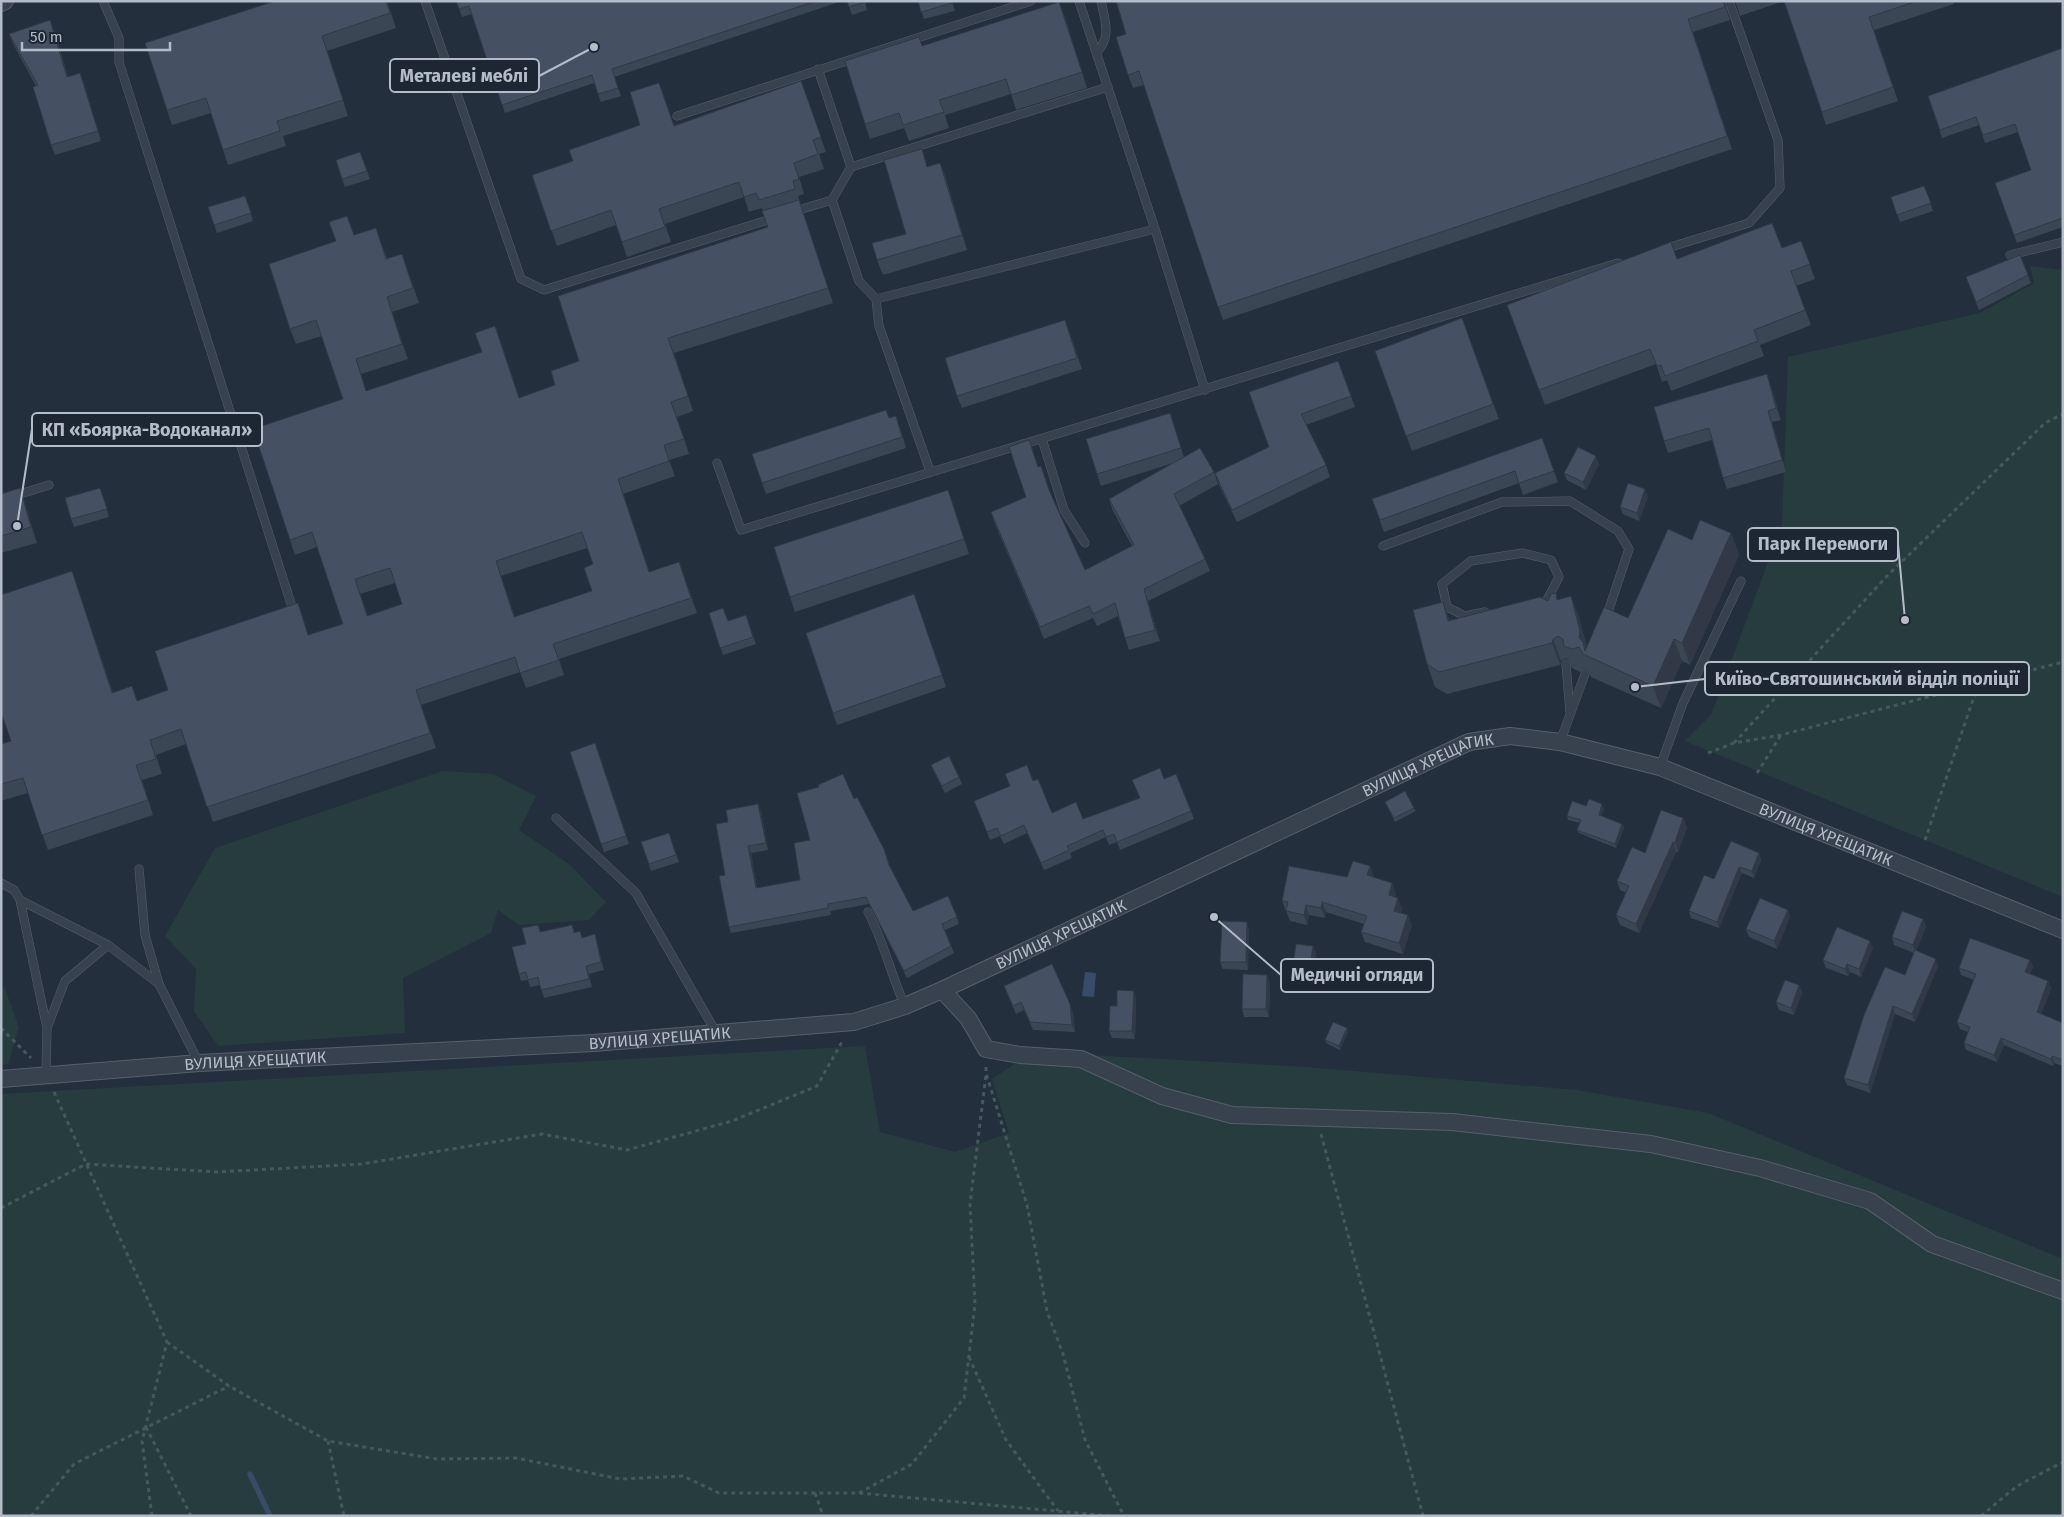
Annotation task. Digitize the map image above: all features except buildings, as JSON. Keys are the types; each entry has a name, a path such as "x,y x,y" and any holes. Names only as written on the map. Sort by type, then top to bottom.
{"street":[{"name":"ВУЛИЦЯ ХРЕЩАТИК","path":"1,1079 199,1063 594,1043 854,1022 905,1006 942,990 1469,742 1510,736 1560,742 1660,767 2063,930"},
{"path":"942,990 968,1018 986,1049 1020,1055 1081,1059 1162,1096 1232,1115 1317,1116 1452,1122 1652,1144 1760,1168 1870,1201 1932,1244 2063,1291"}],"lane":[{"path":"103,1 119,38 119,62 293,610"},
{"path":"426,1 521,279 544,290 832,200 851,167 1108,87"},
{"path":"677,116 1031,1"},
{"path":"1079,1 1155,229 1205,390"},
{"path":"1096,54 1102,48 1106,37 1101,1"},
{"path":"1653,252 1749,223 1780,188 1778,140 1729,1"},
{"path":"818,69 851,167"},
{"path":"832,200 859,281 876,299 879,326 930,471"},
{"path":"876,299 1155,229"},
{"path":"2010,255 2063,242"},
{"path":"717,463 741,530 1625,261"},
{"path":"1042,439 1064,510 1085,543"},
{"path":"1,500 49,485"},
{"path":"1384,546 1502,502 1570,501 1618,530 1629,549 1604,622"},
{"path":"1492,610 1465,616 1447,607 1442,584 1471,562 1522,554 1551,560 1559,577 1547,600 1550,609"},
{"path":"1660,767 1683,704 1742,581"},
{"path":"1538,602 1547,600"},
{"path":"1566,664 1570,714"},
{"path":"1560,742 1585,674"},
{"path":"556,818 636,893 717,1034"},
{"path":"139,869 144,935 159,984 199,1063"},
{"path":"1,883 14,890 20,900 47,1028 46,1074"},
{"path":"20,900 108,945 159,984"},
{"path":"868,912 881,936 896,986 905,1006"},
{"path":"47,1028 64,981 108,945"}],"path":[{"path":"1734,743 1886,576 2045,423 2063,414"},
{"path":"1708,753 1734,743 1781,735 2063,662"},
{"path":"1925,840 1978,685"},
{"path":"1757,773 1781,735"},
{"path":"1,1208 86,1164 217,1172 362,1164 542,1134 627,1150 732,1121 817,1086 854,1022"},
{"path":"1,1028 46,1074 166,1342 229,1386 328,1442 436,1459 516,1458 620,1479 683,1476 719,1493 859,1494 1111,1516"},
{"path":"859,1494 912,1464 964,1398 975,1304 970,1204 986,1073 986,1049"},
{"path":"986,1073 1022,1189 1047,1311 1063,1354 1085,1440 1124,1516"},
{"path":"1317,1116 1423,1516"},
{"path":"152,1516 142,1441 166,1342"},
{"path":"969,1356 1006,1440 1058,1511"},
{"path":"31,1516 74,1464 229,1386"},
{"path":"145,1427 191,1516"},
{"path":"328,1442 344,1516"},
{"path":"1981,1516 2017,1486 2063,1462"},
{"path":"815,1493 823,1516"}],"green space":[{"path":"2030,266 2063,270 2063,897 1685,741 1711,715 1782,525 1788,357 1980,313 2034,283"},
{"path":"443,771 493,774 536,796 519,830 569,864 606,902 589,920 519,925 498,910 491,933 403,978 405,1033 218,1046 194,1011 196,969 165,936 215,848"},
{"path":"1,986 5,989 19,1027 8,1064 1,1065"},
{"path":"865,1046 880,1132 955,1152 1009,1133 992,1079 1032,1052 1307,1067 1577,1090 1708,1113 2063,1259 2063,1516 1,1516 1,1094"}],"water":[{"path":"1085,972 1096,973 1094,997 1082,996"}],"waterway":[{"path":"250,1474 270,1516"}],"place":[{"name":"Металеві меблі","path":"594,47"},
{"name":"КП «Боярка-Водоканал»","path":"17,526"},
{"name":"Парк Перемоги","path":"1905,620"},
{"name":"Київо-Святошинський відділ поліції","path":"1635,687"},
{"name":"Медичні огляди","path":"1214,917"}]}
